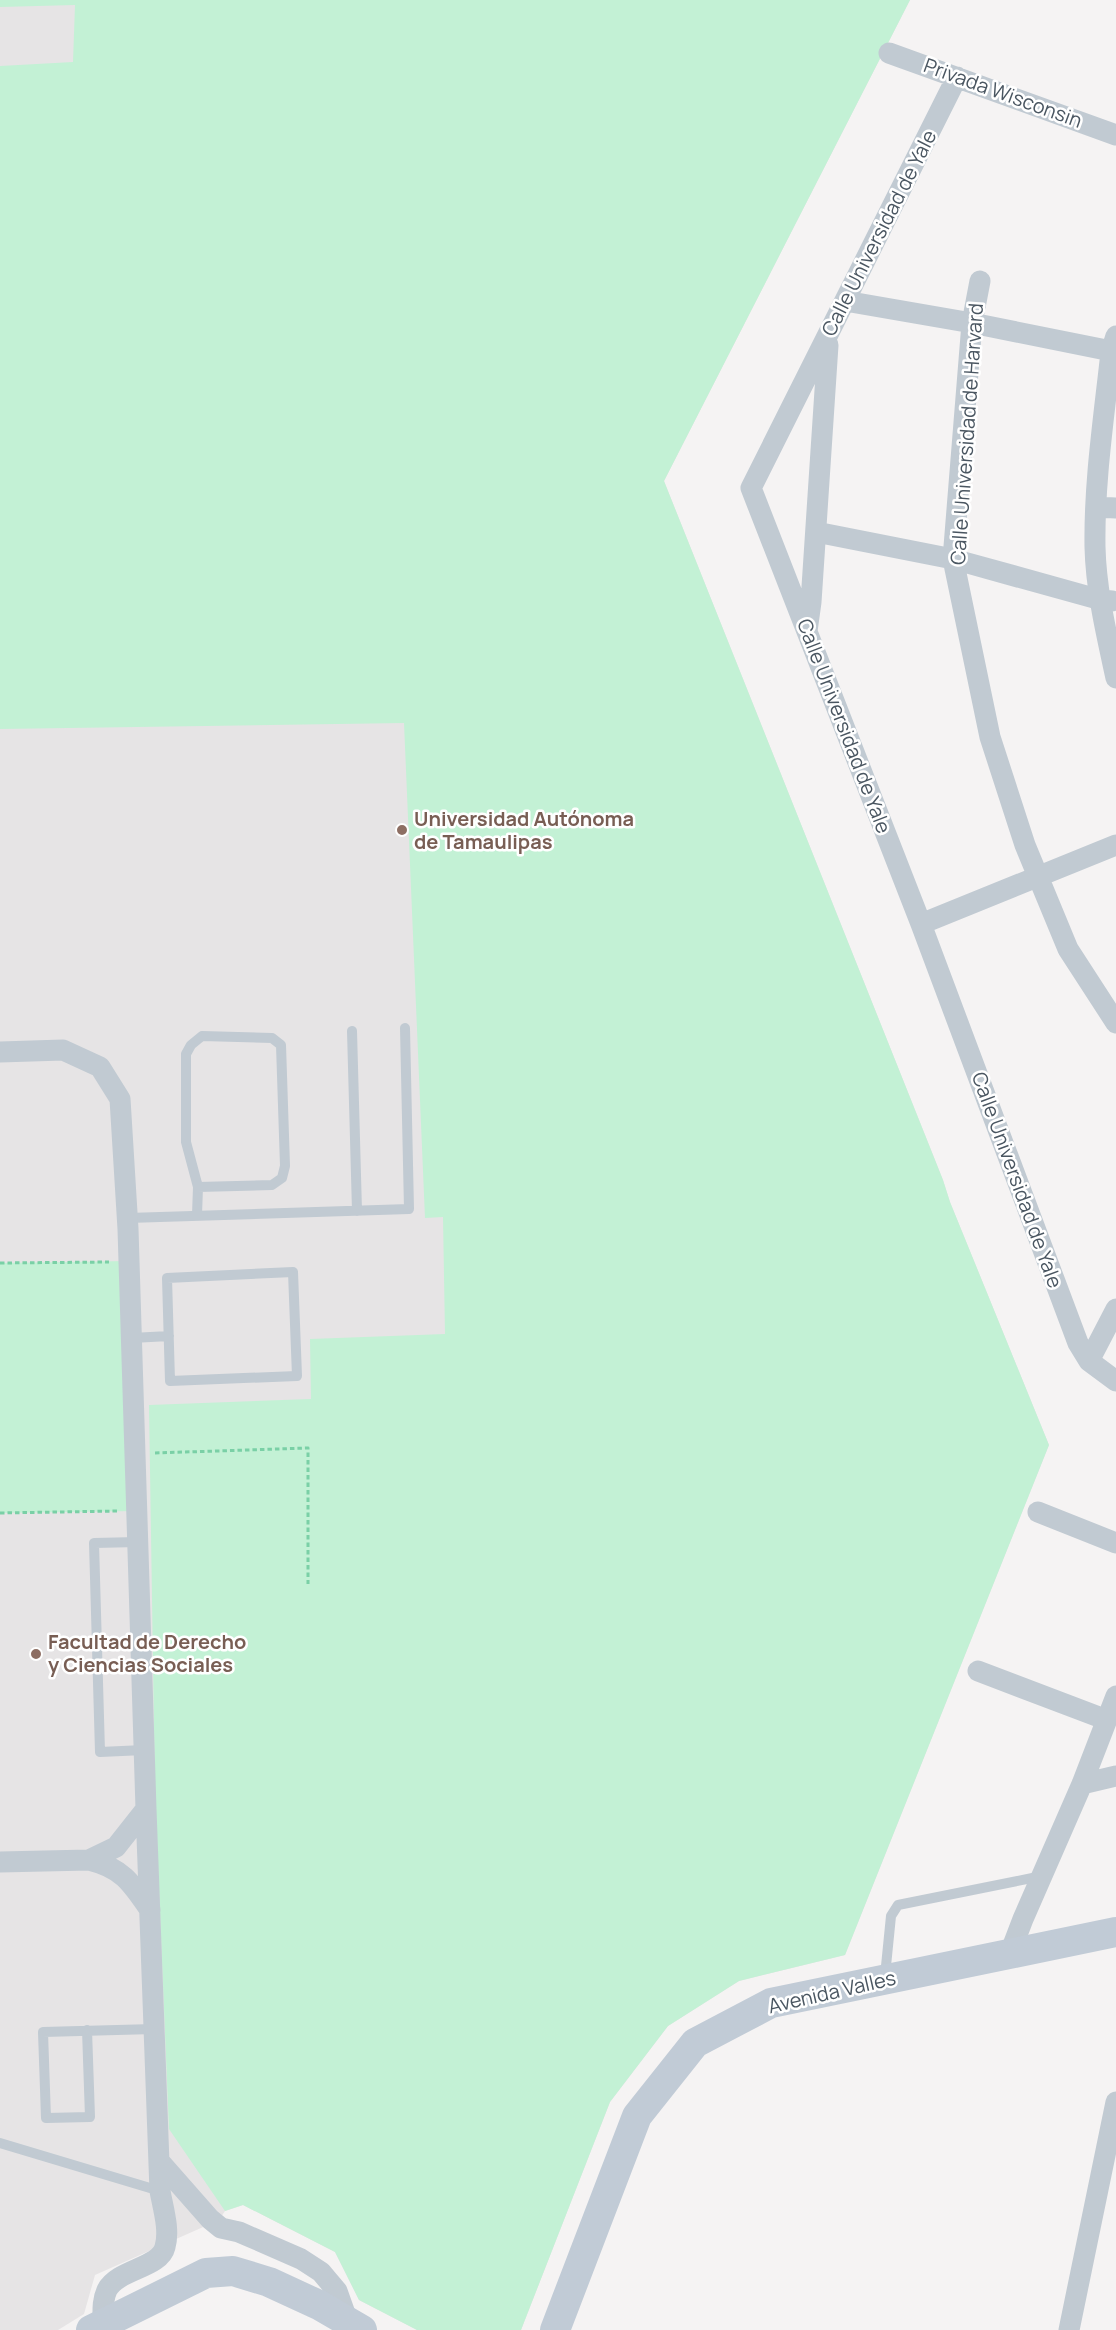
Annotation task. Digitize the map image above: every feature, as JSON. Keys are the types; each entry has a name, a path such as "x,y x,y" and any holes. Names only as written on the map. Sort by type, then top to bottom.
{"main road":[{"name":"Avenida Valles","path":"555,2330 637,2116 696,2043 771,2003 1116,1932"},
{"path":"97,2326 206,2273 233,2271 269,2282 318,2317 355,2326"}],"street":[{"name":"Privada Wisconsin","path":"890,52 1116,135"},
{"name":"Calle Universidad de Yale","path":"957,77 751,489 921,924 1078,1343 1089,1360 1116,1381"},
{"name":"Calle Universidad de Harvard","path":"980,281 972,323 953,559 990,737 1025,844 1068,949 1116,1023"},
{"path":"845,301 1114,347 1097,480 1106,508 1095,549 1109,600 1116,678"},
{"path":"807,631 816,532 828,334"},
{"path":"816,532 953,559 1109,600"},
{"path":"921,924 1116,845"},
{"path":"0,1052 63,1050 100,1067 120,1099 128,1218 146,1809 160,2191 164,2213 165,2247 159,2258 124,2275 108,2288 97,2326"},
{"path":"1089,1360 1116,1309"},
{"path":"1038,1512 1116,1543"},
{"path":"978,1671 1107,1720"},
{"path":"1010,1953 1082,1784 1116,1696"},
{"path":"1082,1784 1116,1776"},
{"path":"88,1860 116,1847 146,1809"},
{"path":"0,1862 88,1860 109,1865 132,1883 150,1910"},
{"path":"1069,2330 1116,2103"},
{"path":"159,2161 189,2198 220,2228 239,2232 301,2259 321,2272 338,2291 355,2326"},
{"path":"164,2213 179,2199 189,2198"}],"lane":[{"path":"128,1218 409,1209 405,1028"},
{"path":"352,1031 357,1211"},
{"path":"197,1215 198,1187 186,1142 186,1054 191,1045 202,1036 272,1038 281,1045 285,1166 282,1178 272,1185 198,1187"},
{"path":"293,1272 297,1376 170,1381 169,1336 167,1278 293,1272"},
{"path":"132,1338 169,1336"},
{"path":"138,1542 94,1543 100,1752 144,1750"},
{"path":"885,1979 891,1916 898,1905 1042,1876"},
{"path":"87,2030 90,2117 46,2118 43,2032 87,2030 154,2029"},
{"path":"0,2143 160,2191"}],"path":[{"path":"0,1263 129,1261"},
{"path":"135,1454 308,1448 308,1584"},
{"path":"0,1514 137,1511"}],"shaded area":[{"name":"Universidad Autónoma de Tamaulipas","path":"0,0 910,0 664,481 950,1202 1049,1445 845,1955 739,1981 668,2026 610,2102 521,2330 417,2330 359,2300 335,2252 243,2205 225,2211 219,2220 95,2275 84,2314 58,2330 0,2330"}],"green space":[{"name":"Universidad Autónoma de Tamaulipas","path":"0,0 910,0 664,481 950,1202 1049,1445 845,1955 739,1981 668,2026 610,2102 521,2330 417,2330 359,2300 335,2252 243,2205 225,2211 169,2129 155,1792 149,1405 311,1399 310,1339 445,1334 443,1217 425,1218 404,723 0,729 0,66 73,62 75,5 0,7"},
{"path":"129,1261 137,1511 0,1513 0,1263"}],"place":[{"name":"Universidad Autónoma de Tamaulipas","path":"402,830"},
{"name":"Facultad de Derecho y Ciencias Sociales","path":"36,1654"}]}
